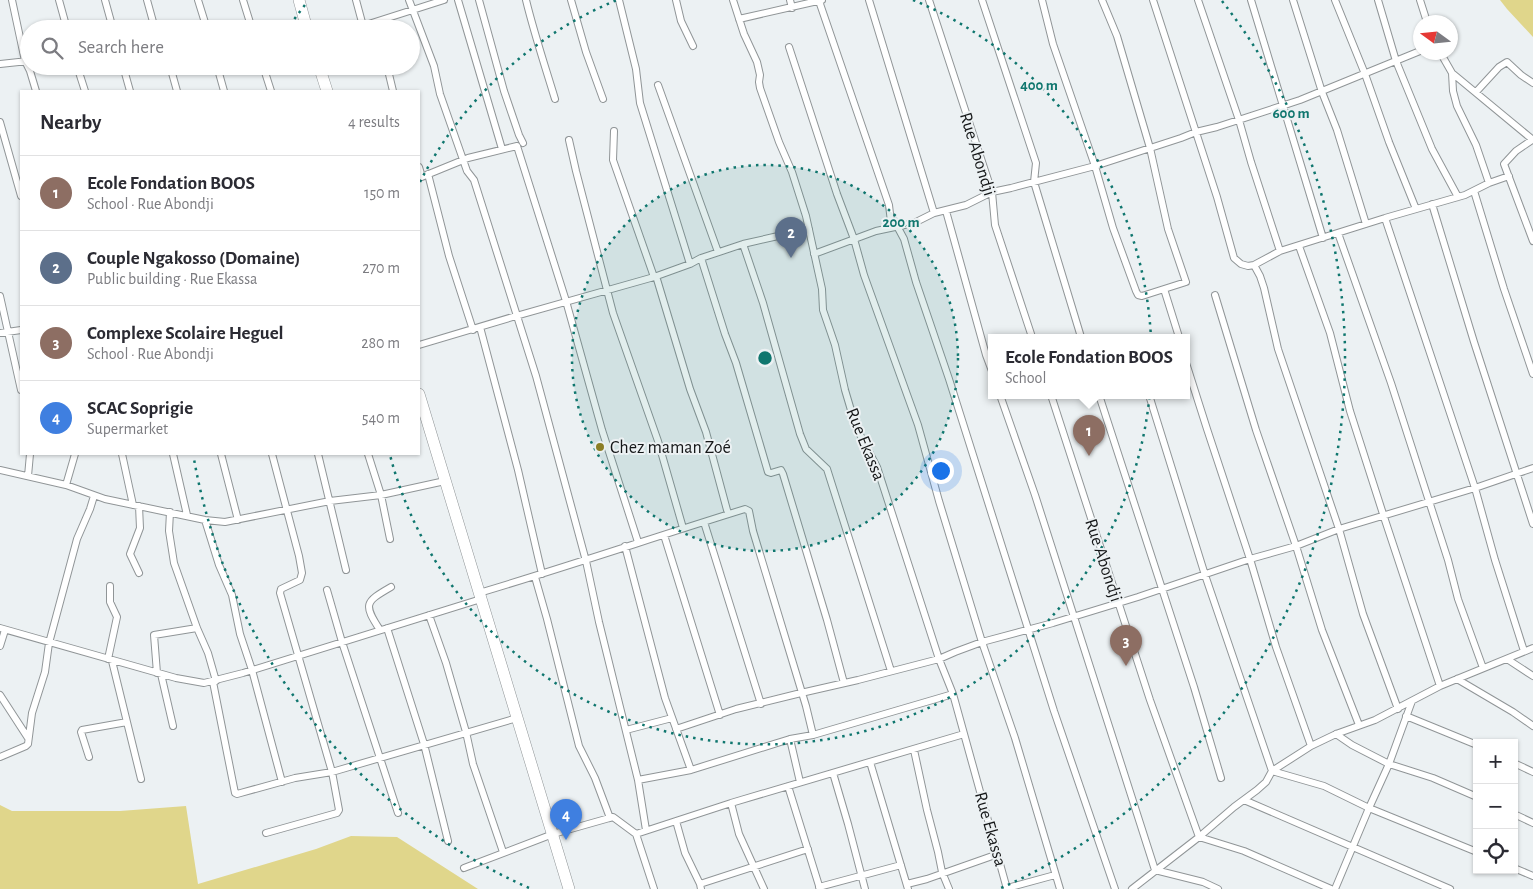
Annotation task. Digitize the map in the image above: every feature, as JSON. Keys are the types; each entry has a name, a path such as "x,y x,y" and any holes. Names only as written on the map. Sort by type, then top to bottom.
{"highway":[{"path":"299,0 305,20"},
{"path":"322,75 327,90"},
{"path":"420,397 569,889"}],"street":[{"path":"12,0 20,33"},
{"path":"59,0 64,20"},
{"path":"105,0 111,20"},
{"path":"147,0 153,20"},
{"path":"198,0 204,20"},
{"path":"243,0 249,20"},
{"path":"356,0 361,20"},
{"path":"409,0 416,20"},
{"path":"389,20 412,10 444,0"},
{"path":"458,0 502,149"},
{"path":"479,0 504,91 523,143"},
{"path":"526,0 555,99"},
{"path":"571,0 586,52 603,100"},
{"path":"620,0 636,69 640,103 690,264"},
{"path":"676,0 681,20 693,46"},
{"name":"Rue Ekassa","path":"733,0 751,50 758,62 760,88 792,172 809,229 822,289 823,310 835,345 856,427 877,467 939,659 953,694 1007,889"},
{"path":"790,0 792,8"},
{"path":"739,19 821,0 889,205 891,222 897,226 904,239 916,282 949,379 1028,629 1115,889"},
{"path":"869,0 934,213"},
{"name":"Rue Abondji","path":"929,0 992,192 995,225 1031,334"},
{"path":"982,0 1036,163 1034,182 1080,334"},
{"path":"1042,0 1053,44 1095,166 1113,228 1136,291 1138,295 1142,296 1186,282 1168,229 1150,148 1117,36 1102,0"},
{"path":"1152,0 1217,197 1234,258 1241,264 1254,265 1280,251 1458,197 1508,176"},
{"path":"1198,0 1239,120 1250,162 1280,251"},
{"path":"1251,0 1323,238"},
{"path":"1293,0 1322,92 1337,130 1366,224"},
{"path":"1335,0 1416,209"},
{"path":"1378,0 1396,61 1432,149 1458,197"},
{"path":"1420,0 1425,15"},
{"path":"420,30 434,66 440,94 467,171 474,180 536,376 586,561 638,780 646,830"},
{"path":"789,47 864,274 918,425 982,642 1015,738 1060,889"},
{"path":"814,254 854,239 914,223 934,213 966,205 992,192 1095,166 1196,132 1239,120 1322,92 1413,54"},
{"path":"1445,60 1452,73 1460,81 1476,92 1532,140 1516,151 1504,164 1533,241"},
{"path":"0,64 20,62"},
{"path":"1476,92 1499,67 1507,62 1533,83"},
{"path":"1452,73 1453,91 1457,106 1476,145 1488,183"},
{"path":"31,75 36,90"},
{"path":"80,75 85,90"},
{"path":"126,75 130,90"},
{"path":"173,75 177,90"},
{"path":"220,75 224,90"},
{"path":"266,75 271,90"},
{"path":"389,75 393,90"},
{"path":"658,85 718,252"},
{"path":"0,122 20,189"},
{"path":"614,131 613,160 655,276 690,389 706,432 729,514"},
{"path":"569,140 607,291 660,448 682,528"},
{"path":"472,330 423,176 468,158 517,146 566,301 602,430 638,542"},
{"path":"1474,191 1504,289 1533,374"},
{"path":"1432,204 1533,524"},
{"path":"946,211 988,352"},
{"path":"1385,218 1475,488 1495,560 1524,651"},
{"path":"420,346 655,276 743,244 809,229"},
{"path":"1338,233 1384,364 1430,502 1458,599 1483,668"},
{"path":"743,244 768,318 800,434 806,449 827,468 891,672"},
{"path":"1299,246 1330,333 1350,411 1440,686"},
{"path":"701,258 736,363 768,472 781,470 783,474 844,683"},
{"path":"1254,265 1262,282 1278,349 1339,529 1363,614 1398,709"},
{"path":"1164,289 1178,334"},
{"path":"0,296 20,386"},
{"path":"1215,296 1256,430 1296,546 1322,630 1359,725"},
{"path":"480,327 518,470 542,574"},
{"path":"0,333 20,330"},
{"path":"1190,376 1250,559 1276,647 1311,746"},
{"path":"1001,399 1035,495 1155,870"},
{"name":"Rue Abondji","path":"1052,399 1150,700 1199,837"},
{"path":"1100,399 1194,686 1221,778"},
{"path":"1150,399 1205,574 1272,771"},
{"path":"28,476 30,455"},
{"path":"66,485 75,455"},
{"path":"122,455 140,528 130,554 139,573"},
{"path":"173,455 186,515"},
{"path":"221,455 238,520"},
{"path":"266,833 338,812 332,772 280,592 281,588 300,580 302,572 297,546 272,455"},
{"path":"318,455 346,570"},
{"path":"368,455 381,495 390,539"},
{"path":"676,729 736,710 939,659 982,642 1138,597 1250,559 1296,546 1339,529 1384,517 1533,468"},
{"path":"0,470 66,485 94,496 136,506 204,520 225,522 330,501 381,495 445,481"},
{"path":"0,757 26,746 28,743 32,713 46,672 49,643 78,539 94,496"},
{"path":"0,646 2,629 188,681 214,682 429,615 625,546 745,509 749,511 753,531 806,706 812,735"},
{"path":"170,512 169,531 172,554 196,628 208,653 235,793 240,794 306,776 332,772 517,718"},
{"path":"204,520 219,565 232,595 240,634 252,670 282,782"},
{"path":"704,522 761,704"},
{"path":"664,535 720,715"},
{"path":"625,546 672,718 691,770"},
{"path":"534,577 579,746 595,778 610,818"},
{"path":"110,586 110,602 117,617 110,660 141,779"},
{"path":"391,586 375,596 369,606 369,613 383,629 424,744 448,842"},
{"path":"328,590 342,642 398,813"},
{"path":"429,615 446,663 466,732 473,764 503,852"},
{"path":"173,726 159,673 154,635 196,628"},
{"path":"1132,889 1266,782 1272,771 1311,746 1336,734 1375,720 1440,686 1533,648"},
{"path":"1507,659 1533,676"},
{"path":"1457,679 1533,726"},
{"path":"638,780 691,770 790,739 812,735 953,694"},
{"path":"0,696 28,738"},
{"path":"1199,837 1244,851 1333,889 1389,764 1412,700"},
{"path":"1406,716 1473,743"},
{"path":"626,730 672,718"},
{"path":"89,757 82,730 126,722"},
{"path":"636,834 731,803 964,734"},
{"path":"1336,734 1352,745 1389,764 1433,778 1473,795"},
{"path":"790,739 800,782"},
{"path":"914,750 942,872 949,889"},
{"path":"870,762 908,886 942,872 998,854"},
{"path":"1518,765 1533,772"},
{"path":"1272,771 1324,786 1368,808 1473,850"},
{"path":"833,774 865,889"},
{"path":"788,786 820,888 901,865"},
{"path":"1244,800 1450,889"},
{"path":"731,803 739,834 764,889"},
{"path":"1518,816 1533,823"},
{"path":"464,868 553,834 615,818 636,834 654,889"},
{"path":"676,821 685,853 701,886 753,866 808,849"},
{"path":"1155,870 1203,882 1218,889"},
{"path":"1518,870 1533,876"},
{"path":"1007,889 1055,875"}],"shaded area":[{"path":"1500,0 1533,0 1533,37 1507,9"},
{"path":"0,805 12,811 120,811 186,806 198,884 316,849 351,836 397,837 478,889 0,889"}],"place":[{"name":"Couple Ngakosso (Domaine)","path":"791,258"},
{"name":"Chez maman Zoé","path":"600,447"},
{"name":"Ecole Fondation BOOS","path":"1089,456"},
{"name":"Complexe Scolaire Heguel","path":"1126,666"},
{"name":"SCAC Soprigie","path":"566,840"}]}
